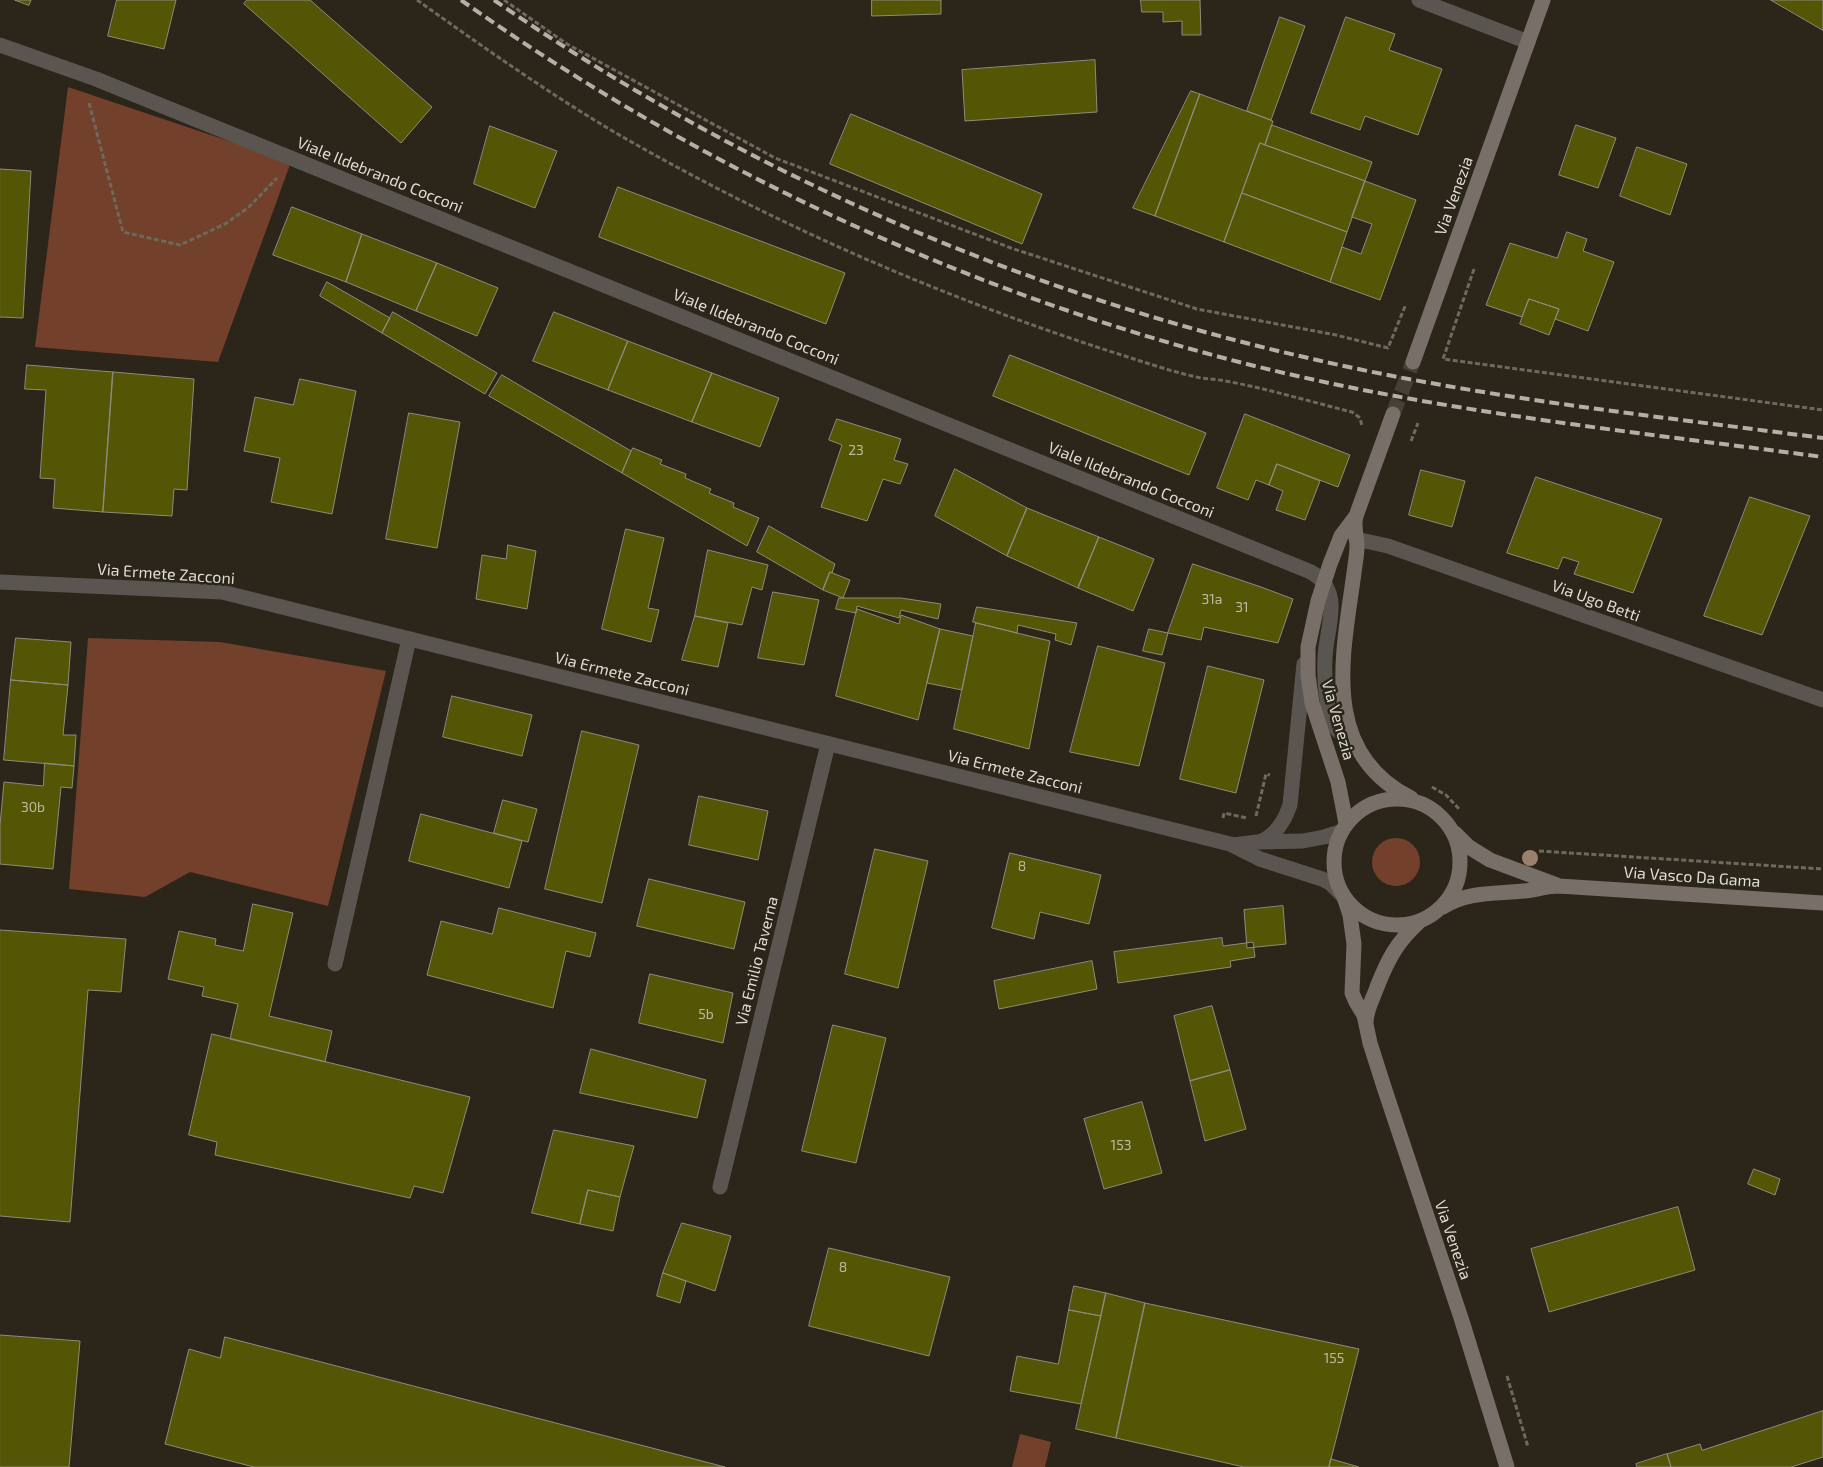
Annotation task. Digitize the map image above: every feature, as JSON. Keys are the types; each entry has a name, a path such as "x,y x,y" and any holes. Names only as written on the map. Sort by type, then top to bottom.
{"street":[{"path":"1419,0 1528,42"},
{"name":"Via Venezia","path":"1412,362 1543,0"},
{"name":"Viale Ildebrando Cocconi","path":"0,45 96,79 292,158 1306,569 1324,581"},
{"name":"Via Venezia","path":"1366,1025 1369,1005 1388,960 1399,942 1444,903 1453,891 1460,861 1458,846 1453,832 1444,819 1432,809 1386,781 1368,762 1360,751 1345,713 1343,692 1345,642 1357,549 1354,526 1393,414"},
{"name":"Via Venezia","path":"1343,828 1338,782 1310,694 1309,638 1324,581 1341,536 1356,516"},
{"name":"Via Ugo Betti","path":"1356,540 1388,546 1823,700"},
{"path":"1324,581 1329,591 1332,607 1325,657 1330,709 1334,726 1360,751"},
{"name":"Via Ermete Zacconi","path":"0,582 222,592 1228,844 1303,841 1324,837 1343,828"},
{"name":"Via Ermete Zacconi","path":"1257,842 1269,837 1278,829 1290,805 1302,675 1309,638"},
{"path":"335,964 409,639"},
{"name":"Via Emilio Taverna","path":"720,1187 828,744"},
{"name":"Via Venezia","path":"1419,802 1404,798 1391,798 1378,800 1366,806 1343,828 1335,847 1334,873 1350,915 1354,944 1352,993 1364,1015 1384,1087 1462,1321 1507,1467"},
{"name":"Via Vasco Da Gama","path":"1444,819 1469,847 1485,857 1500,865 1527,873 1559,886"},
{"name":"Via Ermete Zacconi","path":"1228,844 1260,859 1322,879 1330,883 1344,897"},
{"name":"Via Vasco Da Gama","path":"1426,917 1457,900 1472,896 1559,886 1823,903"},
{"name":"Via Venezia","path":"1344,897 1358,912 1375,921 1390,925 1405,924 1426,917"}],"path":[{"path":"417,0 526,76 627,139 746,204 797,229 943,292 1132,358 1198,377 1231,382 1352,412 1362,422 1362,434"},
{"path":"504,0 567,44 775,158 1011,248 1198,309 1336,335 1388,348 1406,303"},
{"path":"96,79 89,100 123,232 180,245 225,224 249,207 264,193 292,158"},
{"path":"1476,266 1443,359 1823,410"},
{"path":"1425,784 1446,795 1463,813"},
{"path":"1530,850 1823,869"}],"shaded area":[{"path":"68,87 291,162 218,362 35,347"},
{"path":"88,638 220,642 386,671 328,906 190,872 145,897 69,889"},
{"path":"1396,838 1405,840 1413,845 1418,853 1420,862 1418,871 1413,879 1405,884 1396,886 1387,884 1379,879 1374,871 1372,862 1374,853 1379,845 1387,840"},
{"path":"1020,1434 1051,1442 1045,1467 1012,1467"}],"building":[{"path":"15,0 31,0 29,5"},
{"path":"117,0 176,0 164,49 108,36"},
{"path":"247,0 310,0 432,107 401,143 244,4"},
{"path":"872,0 941,0 941,14 872,16"},
{"path":"1141,0 1200,0 1201,35 1182,35 1182,21 1163,22 1163,12 1142,12"},
{"path":"1771,0 1823,0 1823,30"},
{"path":"1280,17 1305,26 1271,120 1247,111"},
{"path":"1346,17 1395,34 1389,50 1442,69 1418,135 1365,116 1360,130 1311,113"},
{"path":"1095,60 1097,112 965,121 962,70"},
{"path":"1191,91 1200,94 1155,216 1133,208"},
{"path":"1200,94 1273,121 1265,145 1260,143 1224,242 1155,216"},
{"path":"851,114 1042,194 1022,244 830,164"},
{"path":"1272,125 1372,162 1365,181 1265,145"},
{"path":"1576,125 1616,138 1598,188 1559,175"},
{"path":"490,126 557,151 535,208 474,184"},
{"path":"1260,143 1365,181 1347,232 1242,193"},
{"path":"1637,147 1687,164 1670,215 1620,196"},
{"path":"0,169 31,171 23,318 0,317"},
{"path":"1365,181 1416,200 1380,300 1330,282 1342,247 1361,254 1372,224 1352,217"},
{"path":"618,187 845,273 826,324 599,237"},
{"path":"1242,193 1347,232 1330,282 1224,242"},
{"path":"292,207 362,234 346,282 273,255"},
{"path":"1567,232 1587,239 1583,251 1614,262 1588,331 1555,319 1559,309 1529,299 1522,317 1486,305 1510,243 1557,258"},
{"path":"362,234 437,263 416,311 346,282"},
{"path":"437,263 498,288 477,336 416,311"},
{"path":"327,282 390,318 382,333 320,296"},
{"path":"1529,299 1559,309 1549,335 1520,324"},
{"path":"393,312 497,373 485,394 382,333"},
{"path":"554,312 628,341 608,390 533,361"},
{"path":"628,341 712,373 692,422 608,390"},
{"path":"1010,355 1206,433 1189,475 993,396"},
{"path":"27,365 113,372 103,512 53,508 55,479 40,478 46,390 25,389"},
{"path":"113,372 194,379 187,490 174,489 172,516 103,512"},
{"path":"712,373 779,398 760,447 692,422"},
{"path":"502,375 631,451 622,473 489,396"},
{"path":"300,379 356,391 332,514 271,502 280,458 244,451 255,397 293,405"},
{"path":"409,413 460,422 437,548 386,539"},
{"path":"1245,414 1350,455 1338,487 1277,464 1269,485 1256,480 1248,500 1217,488"},
{"path":"837,419 901,439 894,460 908,464 900,484 883,479 867,521 821,507 842,445 829,440"},
{"path":"633,448 662,460 660,464 686,474 685,478 711,489 709,493 734,503 733,507 759,518 747,546 622,473"},
{"path":"1277,464 1320,481 1305,520 1276,510 1283,491 1269,485"},
{"path":"955,469 1027,508 1007,556 935,516"},
{"path":"1421,470 1465,481 1452,527 1409,515"},
{"path":"1536,477 1662,519 1633,593 1574,574 1579,562 1563,557 1558,569 1507,553"},
{"path":"1750,497 1810,516 1762,635 1704,616"},
{"path":"1027,508 1099,537 1078,588 1007,556"},
{"path":"769,526 835,564 823,590 757,552"},
{"path":"626,529 664,538 648,608 659,610 651,642 602,629"},
{"path":"1099,537 1154,559 1133,611 1078,588"},
{"path":"508,545 536,551 527,609 476,599 482,555 506,559"},
{"path":"708,550 768,565 762,590 752,587 742,625 695,616"},
{"path":"1193,564 1293,599 1278,643 1204,627 1201,640 1168,633"},
{"path":"830,572 850,580 843,598 823,590"},
{"path":"773,592 819,600 804,665 758,658"},
{"path":"839,598 901,598 941,604 938,619 901,610 899,618 857,606 856,613 836,609"},
{"path":"977,607 1077,623 1071,645 1055,640 1056,634 1018,625 1017,633 973,622"},
{"path":"857,609 899,624 901,615 940,629 918,720 836,696"},
{"path":"695,616 728,623 718,667 682,660"},
{"path":"976,623 1050,641 1029,749 954,729"},
{"path":"940,629 973,636 962,690 927,683"},
{"path":"1149,629 1168,633 1162,655 1143,651"},
{"path":"16,638 71,642 68,685 11,680"},
{"path":"1098,646 1165,663 1139,766 1070,752"},
{"path":"1208,666 1264,680 1236,793 1180,779"},
{"path":"11,680 68,685 63,735 76,735 74,766 4,760"},
{"path":"452,696 532,715 522,756 443,737"},
{"path":"582,731 639,745 602,903 545,889"},
{"path":"45,763 74,766 72,788 61,787 53,869 0,864 0,825 4,782 43,786"},
{"path":"699,796 768,811 758,860 689,845"},
{"path":"503,800 537,809 528,842 494,833"},
{"path":"421,814 522,841 509,888 409,861"},
{"path":"875,849 928,861 898,988 845,974"},
{"path":"1010,853 1101,875 1089,924 1040,912 1034,939 992,928"},
{"path":"649,879 745,902 734,949 637,926"},
{"path":"253,904 293,913 269,1016 332,1031 325,1062 230,1039 238,1004 202,996 204,987 168,979 179,931 216,939 215,945 243,951"},
{"path":"1283,906 1286,944 1247,948 1244,910"},
{"path":"499,908 596,933 590,957 566,951 553,1008 427,975 441,921 492,934"},
{"path":"0,930 126,939 121,992 88,990 70,1222 0,1216"},
{"path":"1222,938 1223,946 1253,942 1255,957 1230,961 1231,967 1118,983 1114,952"},
{"path":"1092,961 1097,989 999,1009 994,981"},
{"path":"650,974 733,993 723,1043 639,1023"},
{"path":"1212,1006 1230,1070 1190,1081 1174,1016"},
{"path":"833,1025 886,1038 856,1163 802,1151"},
{"path":"212,1034 470,1097 443,1193 414,1186 410,1198 215,1155 217,1142 189,1135"},
{"path":"591,1049 706,1080 697,1118 580,1093"},
{"path":"1230,1070 1246,1129 1205,1141 1190,1081"},
{"path":"1142,1102 1162,1173 1104,1189 1084,1119"},
{"path":"554,1130 634,1146 620,1197 588,1190 580,1224 532,1213"},
{"path":"1754,1169 1780,1179 1775,1195 1748,1184"},
{"path":"588,1190 620,1197 613,1231 580,1224"},
{"path":"1678,1207 1695,1270 1549,1312 1531,1249"},
{"path":"682,1223 731,1236 715,1291 663,1273"},
{"path":"829,1248 950,1277 929,1356 809,1326"},
{"path":"663,1273 686,1281 680,1303 657,1296"},
{"path":"1074,1286 1106,1293 1101,1316 1069,1310"},
{"path":"1106,1293 1145,1303 1116,1438 1076,1429"},
{"path":"1145,1303 1359,1349 1329,1467 1244,1467 1116,1438"},
{"path":"1069,1310 1101,1316 1081,1404 1010,1391 1017,1356 1058,1364"},
{"path":"0,1335 80,1341 69,1467 0,1467"},
{"path":"225,1337 725,1467 254,1467 165,1444 189,1349 220,1358"},
{"path":"1823,1411 1823,1457 1791,1467 1671,1467 1667,1454 1700,1444 1702,1450"},
{"path":"1667,1454 1671,1467 1637,1467 1636,1464"},
{"path":"1331,1459 1359,1467 1329,1467"}],"tunnel":[{"path":"1393,414 1413,362"}],"railway":[{"path":"461,0 550,60 642,116 737,169 834,216 932,260 1033,298 1135,333 1239,362 1383,394 1530,418 1823,457"},
{"path":"494,0 589,62 686,120 786,172 888,220 993,262 1099,300 1207,333 1379,373 1505,396 1823,438"}]}
